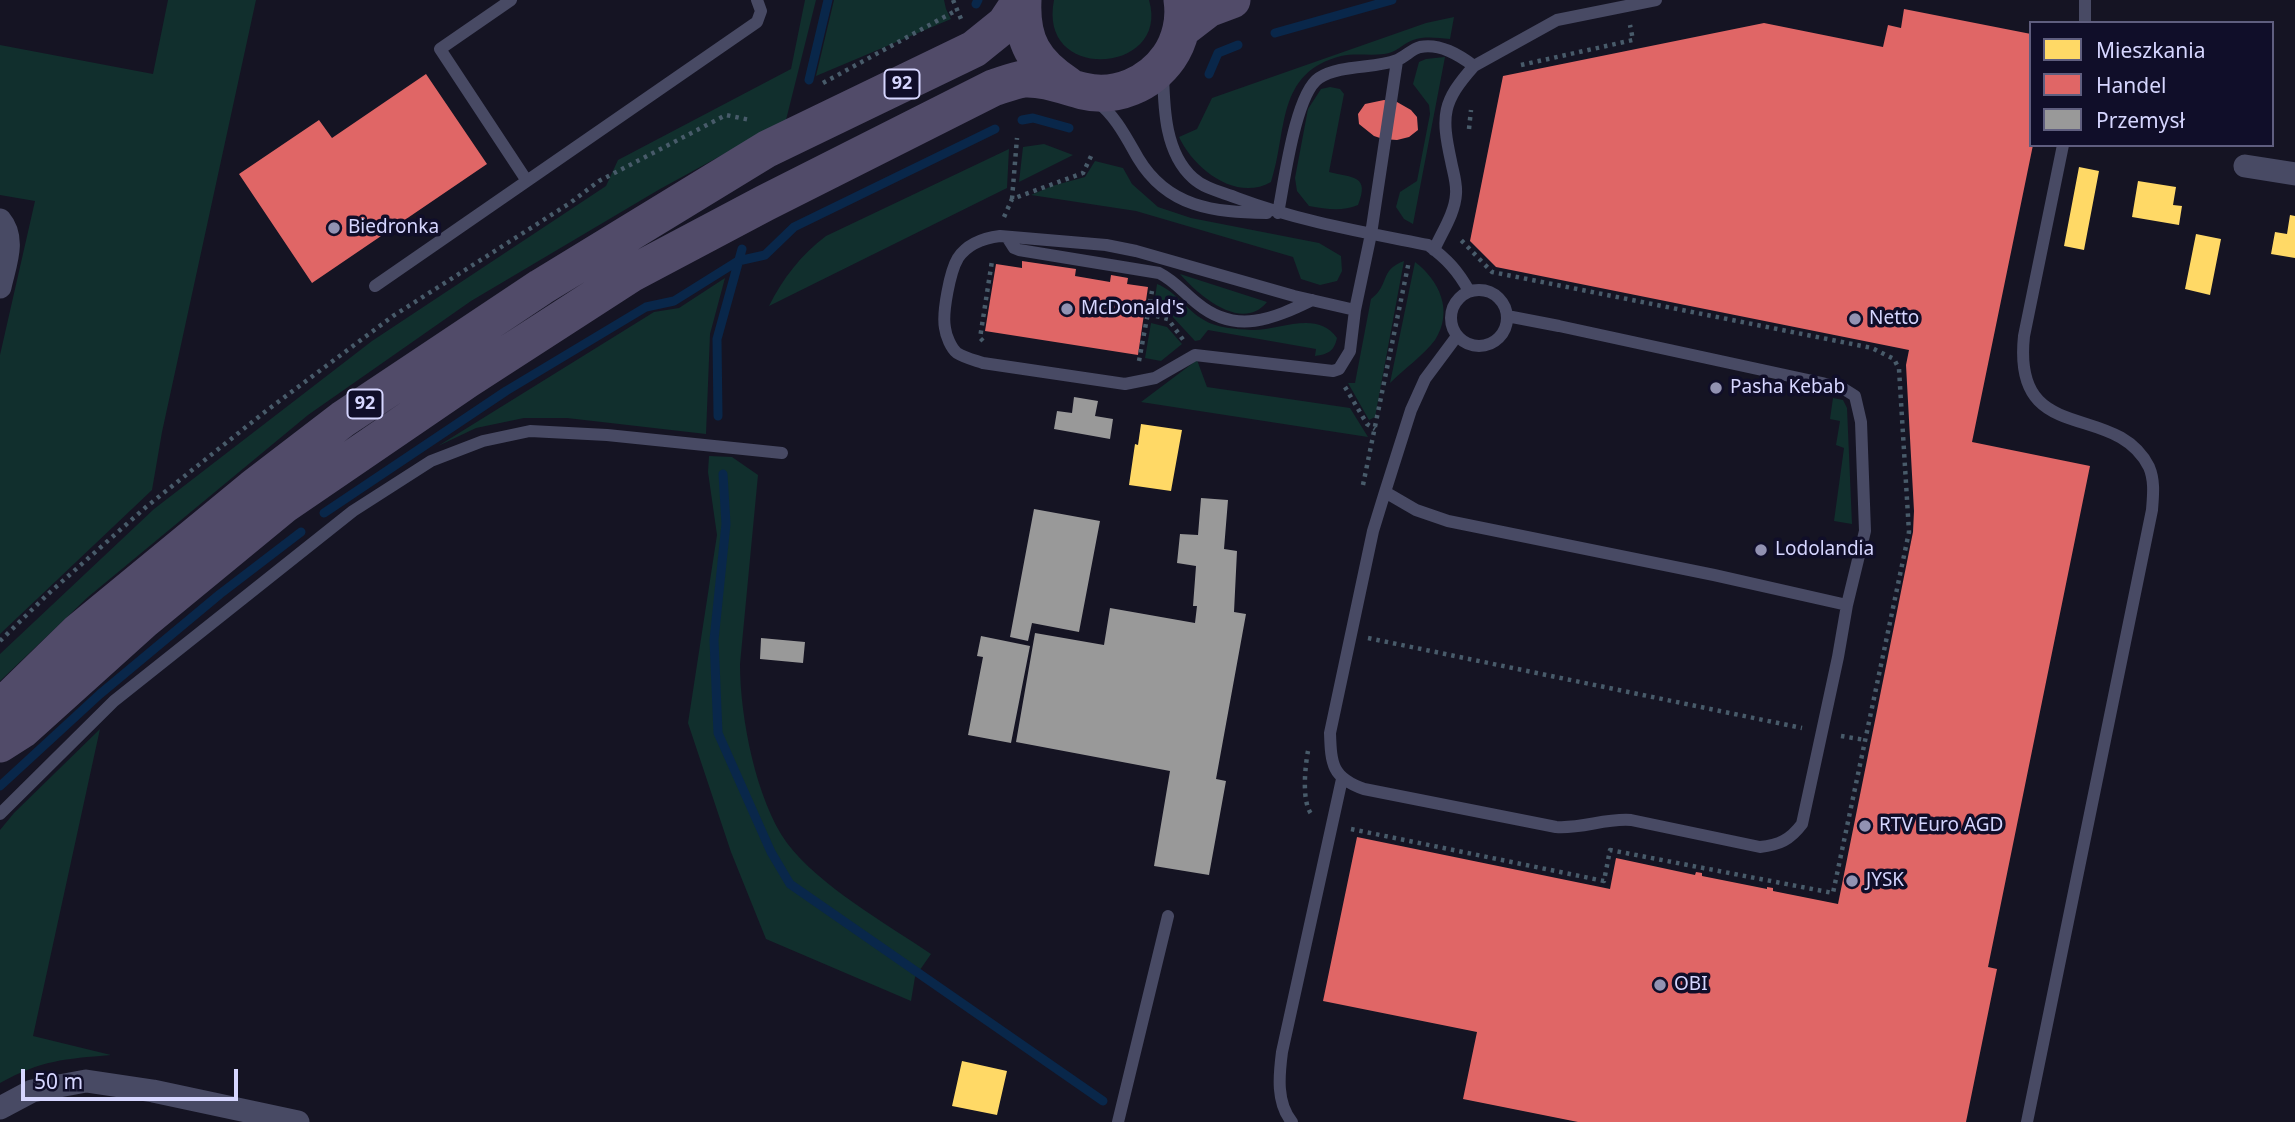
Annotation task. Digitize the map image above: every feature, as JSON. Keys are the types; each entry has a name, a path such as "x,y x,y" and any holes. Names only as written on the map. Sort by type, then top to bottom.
{"main road":[{"name":"92","path":"1022,0 1026,39 1036,58 1050,74 1076,88"},
{"name":"92","path":"0,708 89,623 253,488 344,419 541,287 767,149 974,49 1005,24 1022,0"},
{"name":"92","path":"0,744 22,730 143,621 284,505 467,380 631,274 993,88 1025,79 1101,93 1135,87 1163,66 1175,49 1182,15 1232,0"}],"street":[{"path":"2245,166 2295,174"},
{"path":"0,220 6,227 9,239 0,287"},
{"path":"0,1108 32,1091 86,1081 153,1091 298,1122"}],"lane":[{"path":"511,0 440,49 527,181"},
{"path":"375,286 757,22 761,11 757,0"},
{"path":"1434,250 1451,215 1456,195 1446,120 1448,101 1457,85 1474,66 1557,20 1656,0"},
{"path":"2085,0 2085,21"},
{"path":"1278,213 1300,106 1318,78 1354,66 1397,61 1419,47 1439,48 1457,54 1474,66"},
{"path":"1355,310 1136,251 1004,236 986,238 970,245 959,256 953,269 945,329 956,352 983,363 1125,384 1155,378 1195,355 1333,371 1339,369 1350,351 1397,61"},
{"path":"1163,66 1167,132 1180,161 1192,178 1209,188 1278,213 1428,245 1460,273 1469,291"},
{"path":"1076,88 1108,110 1145,169 1175,194 1206,209 1278,213"},
{"path":"2027,1122 2149,524 2154,487 2149,468 2134,448 2117,435 2078,423 2045,408 2025,378 2022,356 2024,336 2063,147"},
{"path":"1004,236 1019,250 1159,273 1172,280 1208,312 1224,319 1259,321 1277,317 1312,300"},
{"path":"1481,289 1498,297 1507,316 1504,331 1491,344 1473,345 1457,336 1452,328 1451,309 1456,301 1469,291 1481,289"},
{"path":"1457,336 1425,379 1411,410 1373,531 1330,733 1331,763 1342,779 1364,789 1556,827 1576,828 1614,819 1631,820 1760,847 1777,845 1793,836 1802,824 1865,531 1861,422 1856,396 1844,389 1822,383 1507,316"},
{"path":"0,814 114,701 353,511 431,461 483,441 530,431 607,435 782,453"},
{"path":"1385,492 1416,510 1448,521 1847,605"},
{"path":"1292,1122 1287,1117 1280,1097 1282,1052 1342,779"},
{"path":"1118,1122 1168,916"}],"path":[{"path":"953,0 962,23"},
{"path":"818,88 828,79 957,10"},
{"path":"1508,68 1633,40"},
{"path":"1469,139 1473,104"},
{"path":"0,641 48,594 146,507 266,411 393,316 570,203 599,181 726,115 750,121 761,116"},
{"path":"985,344 980,338 992,261 999,253 1004,236 1005,210 1012,199 1017,138"},
{"path":"1012,199 1083,173 1093,152"},
{"path":"1464,242 1467,230"},
{"path":"1133,364 1139,361 1154,280"},
{"path":"1148,314 1168,319 1195,355"},
{"path":"1339,369 1343,384 1367,424 1374,429"},
{"path":"1351,635 1865,740"}],"green space":[{"path":"168,0 256,0 162,432 152,490 0,634 0,355 35,201 0,195 0,45 153,74"},
{"path":"805,0 816,0 786,120 660,189 471,301 308,415 88,597 0,681 0,654 154,509 372,341 606,186 618,160 791,69"},
{"path":"834,0 944,0 951,19 816,76"},
{"path":"1054,0 1149,0 1151,25 1141,43 1124,55 1103,59 1082,56 1065,46 1054,27"},
{"path":"1454,17 1450,39 1422,38 1379,55 1341,56 1320,64 1305,76 1294,90 1288,106 1271,182 1258,187 1230,185 1205,171 1179,137 1197,129 1212,98 1426,23"},
{"path":"1445,57 1413,224 1404,219 1396,207 1400,192 1417,181 1430,114 1429,105 1413,84 1419,62"},
{"path":"1321,89 1340,89 1344,94 1329,172 1357,179 1362,188 1358,205 1340,209 1309,206 1297,191 1295,178 1308,109"},
{"path":"1044,144 1073,155 1019,182 1023,147"},
{"path":"1009,149 1007,188 769,306 793,268 826,236"},
{"path":"1095,161 1123,168 1132,184 1158,207 1191,218 1319,243 1341,256 1342,271 1337,281 1320,285 1301,279 1293,257 1136,211 1031,195 1085,177"},
{"path":"1404,261 1375,417 1369,420 1348,383 1355,383 1371,299 1381,288 1391,269"},
{"path":"1415,262 1431,278 1441,297 1441,329 1431,345 1390,383"},
{"path":"1180,274 1267,302 1257,311 1245,314 1233,312 1209,300"},
{"path":"725,278 710,334 706,434 567,418 524,418 476,428 438,446 654,312 679,308"},
{"path":"1157,284 1214,325 1251,330 1308,323 1329,329 1337,338 1336,342 1330,351 1315,356 1316,349 1208,330 1200,340 1195,341 1171,315 1153,312"},
{"path":"1151,323 1167,327 1182,344 1161,361 1145,358"},
{"path":"1197,360 1207,387 1350,408 1368,437 1141,402"},
{"path":"1833,398 1843,400 1847,408 1852,524 1834,521 1844,448 1836,445 1840,421 1830,419"},
{"path":"709,456 732,457 758,475 740,664 747,733 767,804 787,843 816,874 854,903 931,954 915,977 911,1001 766,939 731,852 688,723 717,535 708,472"},
{"path":"100,729 33,1036 111,1055 54,1062 28,1069 0,1083 0,830"}],"building: Mieszkania":[{"path":"2079,167 2099,171 2084,250 2064,246"},
{"path":"2138,181 2176,187 2173,205 2182,206 2179,225 2132,217"},
{"path":"2290,215 2295,216 2295,258 2271,254 2275,232 2287,234"},
{"path":"2196,234 2221,239 2210,295 2185,289"},
{"path":"1141,424 1182,430 1171,491 1129,485"},
{"path":"962,1061 1007,1071 997,1115 952,1106"}],"building: Handel":[{"path":"1904,9 2029,34 2029,147 2033,147 1972,442 2090,466 1988,967 1997,969 1966,1122 1578,1122 1463,1099 1477,1032 1323,1001 1357,837 1610,889 1616,858 1695,875 1696,872 1702,873 1702,876 1773,888 1773,891 1838,904 1913,532 1914,511 1906,365 1909,350 1496,267 1470,241 1503,76 1764,23 1883,47 1888,25 1901,28"},
{"name":"Biedronka","path":"426,74 487,164 312,283 239,174 319,120 332,138"},
{"path":"1384,100 1397,102 1411,110 1417,117 1418,130 1409,137 1383,139 1374,136 1359,124 1358,114 1365,104"},
{"name":"McDonald's","path":"1022,261 1076,269 1075,276 1110,282 1111,275 1128,278 1127,284 1148,287 1138,355 985,331 996,264 1022,268"}],"building: Przemysł":[{"path":"1074,397 1098,401 1095,416 1113,419 1110,439 1054,429 1057,411 1072,413"},
{"path":"1201,498 1228,500 1224,549 1237,551 1234,612 1246,614 1216,779 1226,781 1209,875 1154,866 1170,771 1016,742 1035,633 1104,645 1110,608 1195,623 1197,606 1193,606 1196,566 1177,563 1180,534 1198,535"},
{"path":"1034,509 1100,521 1079,632 1032,623 1028,641 1010,637"},
{"path":"981,636 1030,646 1011,743 968,735 983,657 977,656"},
{"path":"761,638 805,642 803,663 760,659"}],"waterway":[{"path":"809,80 828,0"},
{"path":"976,4 978,0"},
{"path":"1275,33 1392,0"},
{"path":"1209,74 1218,53 1238,45"},
{"path":"1022,120 1033,118 1069,128"},
{"path":"324,513 506,391 646,307 674,301 738,261 765,255 794,227 995,129"},
{"path":"718,416 717,339 742,249"},
{"path":"723,474 726,524 714,640 718,733 771,852 790,884 1103,1101"},
{"path":"0,786 100,694 220,594 301,532"}],"place":[{"name":"Biedronka","path":"334,228"},
{"name":"McDonald's","path":"1067,309"},
{"name":"Netto","path":"1855,319"},
{"name":"Pasha Kebab","path":"1716,388"},
{"name":"Lodolandia","path":"1761,550"},
{"name":"RTV Euro AGD","path":"1865,826"},
{"name":"JYSK","path":"1852,881"},
{"name":"OBI","path":"1660,985"}]}
